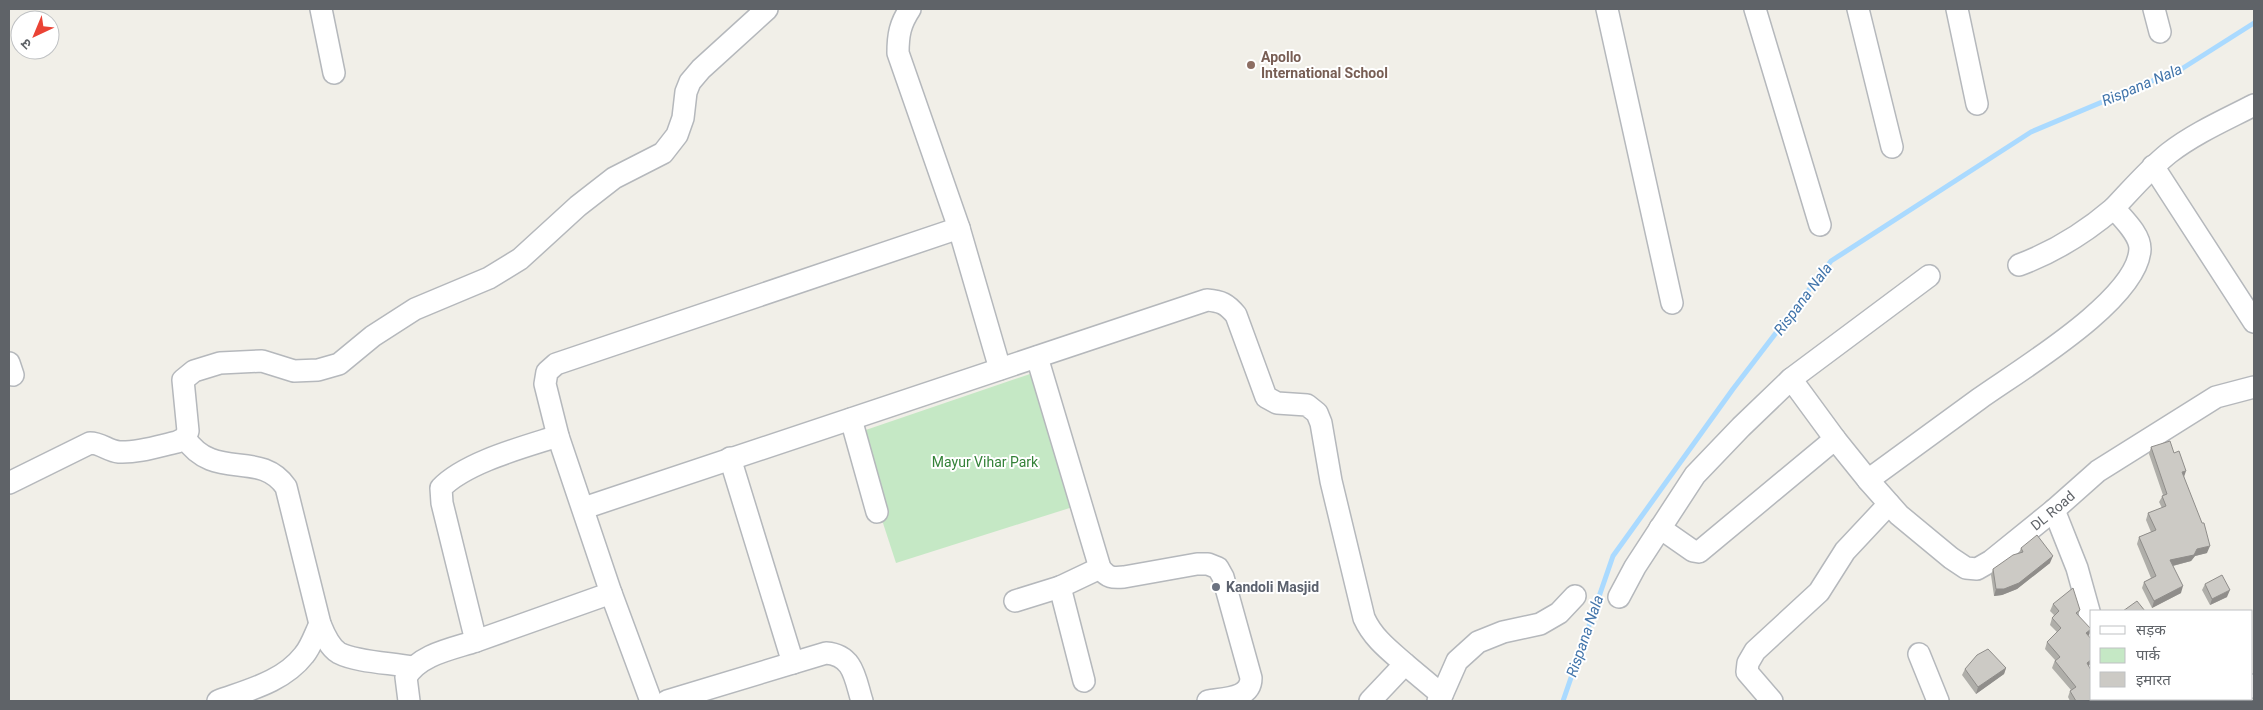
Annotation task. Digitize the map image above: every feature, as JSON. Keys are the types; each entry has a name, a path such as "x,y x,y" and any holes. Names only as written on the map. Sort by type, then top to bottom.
{"street":[{"path":"321,9 334,73"},
{"path":"9,483 90,443 98,443 108,450 130,451 177,442 185,438 188,431 183,380 194,371 220,363 262,361 294,371 318,370 339,364 373,336 415,309 489,278 520,259 578,206 614,178 663,153 677,135 684,118 686,92 690,82 701,69 767,9"},
{"path":"910,9 903,20 898,34 898,53 959,228 1000,369"},
{"path":"1607,9 1672,303"},
{"path":"1756,9 1820,224"},
{"path":"1858,9 1892,147"},
{"path":"1957,9 1977,104"},
{"path":"2154,9 2160,32"},
{"path":"2019,265 2044,256 2096,224 2114,208 2153,166 2198,134 2254,106"},
{"path":"2153,166 2254,322"},
{"path":"1868,480 2068,337 2111,300 2127,280 2140,250 2138,239 2114,208"},
{"path":"651,701 611,593 584,508 558,436 545,384 548,372 556,364 959,228"},
{"path":"1619,597 1660,528 1695,475 1741,427 1791,379 1929,276"},
{"path":"584,508 1207,300 1220,301 1228,304 1236,315 1262,391 1266,397 1277,403 1307,404 1317,413 1321,424 1331,481 1368,628 1381,644 1440,698 1457,662 1478,642 1503,632 1540,624 1559,613 1575,596"},
{"path":"1037,357 1100,568 1109,577 1114,578 1197,564 1208,564 1218,568 1223,577 1251,686 1245,693 1208,701"},
{"name":"DL Road","path":"1791,379 1868,480 1889,504 1951,558 1966,568 1977,569 2054,510 2098,472 2216,397 2254,387"},
{"path":"851,419 877,512"},
{"path":"476,640 442,503 441,488 451,478 507,452 558,436"},
{"path":"185,438 190,446 205,458 219,464 258,467 270,471 280,478 286,487 320,624 328,642 338,652 352,657 412,667"},
{"path":"1660,528 1693,551 1698,552 1836,439"},
{"path":"730,458 793,664"},
{"path":"1772,701 1748,672 1748,662 1755,650 1819,592 1845,551 1889,504"},
{"path":"2054,510 2078,568 2090,614"},
{"path":"1016,601 1060,587 1100,568"},
{"path":"1060,587 1084,682"},
{"path":"409,701 406,676 412,667 421,660 611,593"},
{"path":"218,701 282,675 305,654 320,624"},
{"path":"667,701 793,664 826,652 834,653 846,659 852,669 862,701"},
{"path":"1918,654 1938,701"},
{"path":"1370,701 1405,664"}],"green space":[{"name":"Mayur Vihar Park","path":"1030,374 1076,506 896,563 854,434"}],"building":[{"path":"2170,441 2174,453 2179,451 2186,471 2182,472 2202,523 2204,523 2210,546 2197,549 2194,555 2170,560 2183,586 2154,601 2144,582 2156,576 2139,537 2156,530 2148,513 2166,506 2162,496 2167,494 2151,447"},
{"path":"2037,535 2053,556 2019,583 2004,589 1996,589 1993,569 2013,555 2023,552 2021,548"},
{"path":"2222,575 2230,590 2212,599 2205,584"},
{"path":"2073,588 2080,610 2076,613 2090,628 2086,633 2090,638 2090,661 2087,663 2090,668 2090,700 2105,701 2076,701 2070,691 2076,687 2055,661 2060,657 2047,642 2061,628 2052,618 2059,611 2053,604"},
{"path":"2137,601 2144,610 2124,610"},
{"path":"1988,649 2006,668 1978,687 1965,669 1977,655"}],"waterway":[{"name":"Rispana Nala","path":"1563,701 1613,556 1733,389 1831,261 2031,132 2183,68 2254,23"}],"place":[{"name":"Apollo International School","path":"1251,65"},
{"name":"Kandoli Masjid","path":"1216,587"}]}
